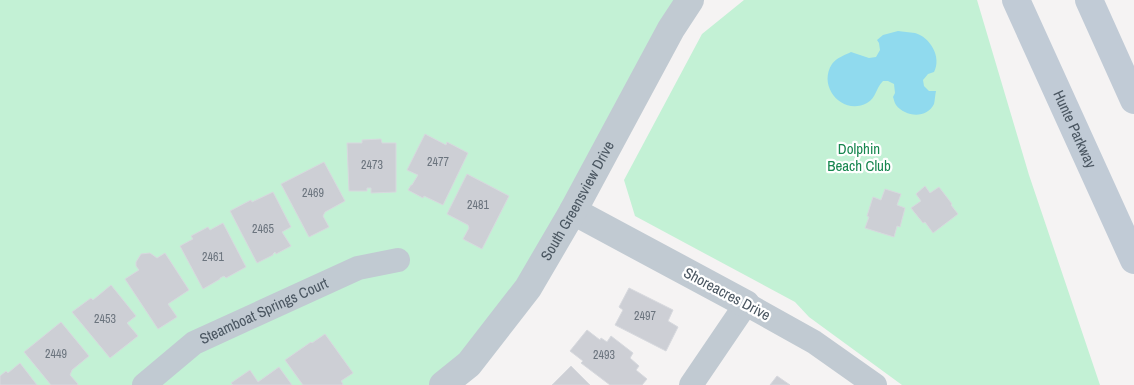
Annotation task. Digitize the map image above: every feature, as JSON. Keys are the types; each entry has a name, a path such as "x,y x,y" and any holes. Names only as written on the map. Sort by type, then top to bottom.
{"main road":[{"name":"Hunte Parkway","path":"1016,0 1134,260"},
{"path":"1089,0 1134,100"}],"street":[{"name":"South Greensview Drive","path":"444,385 468,364 528,288 573,211 671,29 690,0"},
{"name":"Shoreacres Drive","path":"573,211 814,342 875,385"},
{"name":"Steamboat Springs Court","path":"144,385 194,343 358,268 398,260"},
{"path":"692,385 746,304"}],"green space":[{"path":"0,0 694,0 573,212 444,385 0,385"},
{"name":"Dolphin Beach Club","path":"744,0 977,0 1029,175 1100,385 902,385 809,317 795,302 635,216 624,180 702,34"}],"water":[{"path":"898,31 920,35 933,48 937,60 936,66 934,72 928,74 923,80 924,86 929,91 936,91 934,104 931,109 916,115 900,109 895,104 893,97 895,93 894,84 888,81 883,81 870,101 858,106 849,106 835,97 830,90 828,82 828,73 832,64 851,52 869,58 876,57 880,50 877,40 883,35"}],"building":[{"path":"425,134 446,145 447,142 468,153 443,205 408,190 418,175 407,170"},
{"path":"381,139 382,143 396,143 396,192 371,193 371,188 367,188 367,191 349,191 347,143 362,143 362,140"},
{"path":"324,162 345,201 325,212 323,216 329,227 309,237 281,184"},
{"path":"467,174 509,196 482,249 463,239 469,228 468,225 447,214"},
{"path":"925,186 930,193 939,187 958,214 933,233 911,208 921,201 916,194"},
{"path":"885,189 901,194 897,205 905,208 900,227 897,226 894,237 865,228 873,197 881,200"},
{"path":"273,192 291,227 282,232 291,246 276,254 275,252 273,255 257,263 230,211 251,200 252,202"},
{"path":"223,223 246,267 226,278 224,276 220,278 203,289 180,246 193,239 191,236 208,227 210,230"},
{"path":"150,253 157,258 165,253 189,290 168,304 177,317 158,329 125,279 139,270 136,262 141,254"},
{"path":"111,285 136,316 127,323 138,336 110,358 72,312 91,298 93,300"},
{"path":"629,288 673,310 668,321 678,327 666,351 615,325 623,310 619,307"},
{"path":"61,322 89,356 72,370 70,375 77,385 51,385 24,352"},
{"path":"587,330 600,340 601,338 607,342 611,336 633,353 630,358 639,366 636,370 647,379 642,385 610,385 581,363 583,361 570,351"},
{"path":"325,334 353,373 341,381 342,385 303,385 285,360"},
{"path":"20,363 37,385 0,385 0,376 6,371 8,373"},
{"path":"571,366 590,385 552,385"},
{"path":"279,367 292,385 233,385 231,383 250,370 258,382"},
{"path":"777,376 790,385 770,385"}]}
